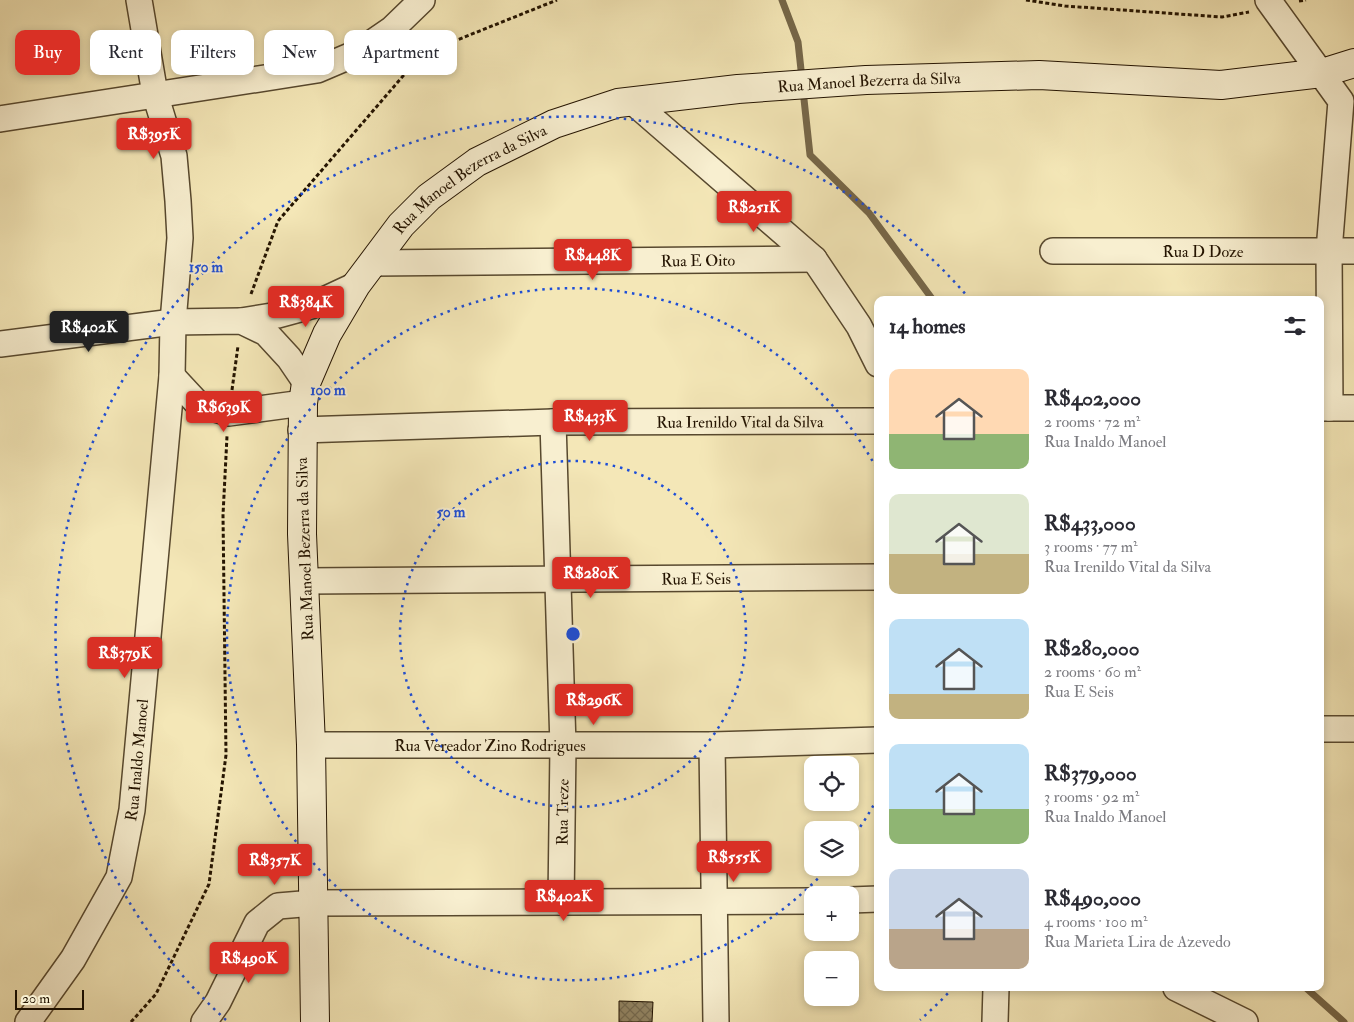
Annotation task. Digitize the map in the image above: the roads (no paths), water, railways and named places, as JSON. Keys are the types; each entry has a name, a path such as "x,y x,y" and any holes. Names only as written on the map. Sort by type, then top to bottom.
{"street":[{"name":"Rua Inaldo Manoel","path":"28,1022 73,959 119,877 132,810 172,376 173,322 180,238 174,156 155,94 139,0"},
{"path":"0,119 155,94 204,89 317,70 357,53 392,29 422,0"},
{"path":"1270,3 1322,73 1348,101 1329,251 1335,408"},
{"name":"Rua Manoel Bezerra da Silva","path":"316,1022 311,744 301,430 304,393 327,334 356,284 401,225 429,197 477,162 554,124 618,104 738,89 866,80 1039,75 1221,85 1322,73 1354,64"},
{"path":"633,102 814,259 859,326 874,356"},
{"name":"Rua D Doze","path":"1053,250 1354,251"},
{"name":"Rua E Oito","path":"373,262 814,259"},
{"path":"0,344 173,322 205,320 241,321 278,316 311,306 356,284"},
{"path":"172,376 198,404 228,413 304,393 289,358 266,333 241,321"},
{"name":"Rua Irenildo Vital da Silva","path":"301,430 553,422 874,421"},
{"name":"Rua Treze","path":"553,422 563,746 561,902"},
{"name":"Rua E Seis","path":"305,581 874,578"},
{"path":"1324,729 1354,729"},
{"name":"Rua Vereador Zino Rodrigues","path":"311,744 712,745 874,740"},
{"path":"712,745 716,1022"},
{"path":"859,900 874,899"},
{"path":"204,1022 218,1002 257,922 278,906 314,903 804,900"},
{"path":"995,1022 996,991"},
{"path":"1182,991 1245,1022"}],"waterway":[{"path":"782,0 798,42 802,79"},
{"path":"803,90 810,155 869,213 930,296"},
{"path":"1309,991 1344,1022"}]}
